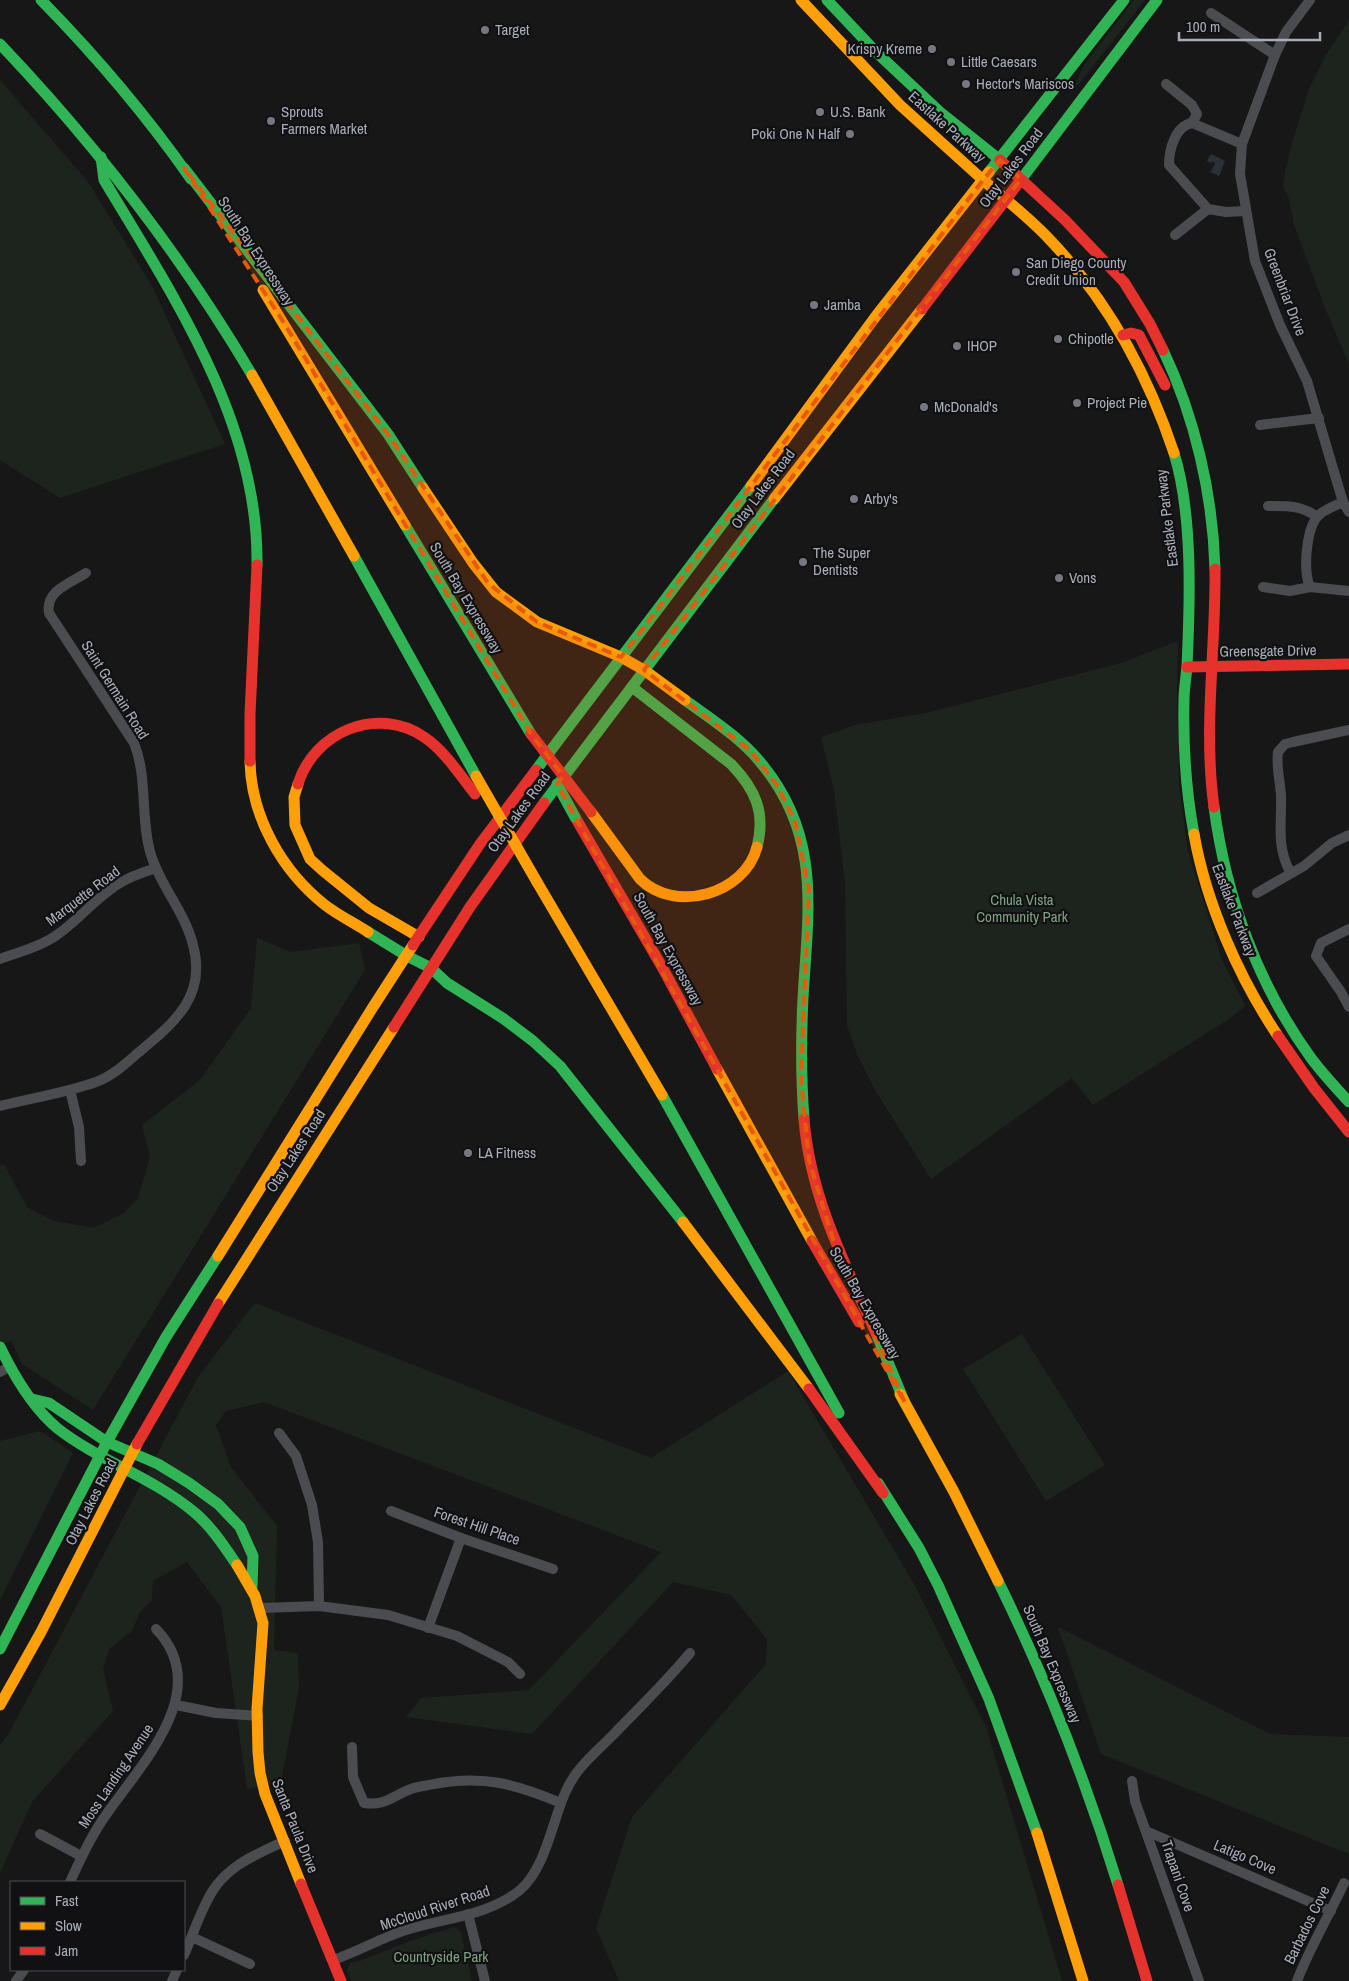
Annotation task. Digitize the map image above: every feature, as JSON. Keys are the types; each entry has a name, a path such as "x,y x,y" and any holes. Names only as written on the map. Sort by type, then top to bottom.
{"main road":[{"name":"South Bay Expressway","path":"41,0 117,82 184,168 240,252 284,323 531,734 575,817 662,967 796,1213 906,1403 994,1569 1039,1669 1090,1799 1147,1981"},
{"name":"Eastlake Parkway","path":"801,0 900,105 1050,239 1087,281 1122,336 1161,414 1177,464 1184,507 1189,572 1187,668 1184,700 1186,763 1191,819 1198,858 1223,931 1259,1007 1314,1088 1349,1132"},
{"name":"Eastlake Parkway","path":"827,0 876,52 940,112 1000,160 1078,232 1128,288 1151,326 1175,380 1196,441 1207,487 1213,538 1215,593 1208,731 1211,785 1221,843 1235,902 1251,950 1274,998 1311,1058 1349,1102"},
{"name":"Otay Lakes Road","path":"0,1649 107,1442 166,1337 269,1176 372,1007 480,844 717,532 876,316 1124,0"},
{"name":"Otay Lakes Road","path":"0,1705 41,1632 132,1452 252,1248 470,907 537,811 836,418 1006,200 1157,0"},
{"path":"0,44 23,66 101,157 186,271 242,358 476,776 686,1137 883,1493"},
{"path":"101,157 104,180 178,304 224,402 243,456 251,494 257,559 250,766 254,792 263,822 271,840 288,867 315,897 325,905 407,956 431,968 447,984 519,1030 547,1053 572,1080 785,1355 883,1493 919,1548 938,1585 990,1699 1032,1816 1083,1981"},
{"path":"184,168 388,434 488,583 510,604 537,622 621,657 644,670 730,733 750,750 777,785 795,820 806,860 809,888 801,1079 803,1120 809,1160 819,1200 833,1239 906,1403"},
{"path":"1122,336 1136,333 1143,340 1158,369 1185,434 1199,455"},
{"name":"Greensgate Drive","path":"1187,668 1349,664"},
{"path":"531,734 640,879 654,889 671,896 698,897 723,889 744,873 757,850 761,833 761,816 756,799 744,778 731,764 632,687"},
{"path":"419,937 369,908 325,873 307,854 299,839 294,822 293,804 298,778 312,754 332,736 358,725 385,723 404,727 428,739 441,751 475,794 528,866"},
{"path":"1259,1007 1267,1009 1283,1030 1295,1033"},
{"name":"Santa Paula Drive","path":"0,1347 5,1369 56,1428 100,1456 171,1496 194,1512 213,1531 252,1587 260,1608 263,1623 258,1716 259,1773 265,1794 341,1981"},
{"name":"Santa Paula Drive","path":"32,1399 49,1404 107,1442 132,1452 189,1483 218,1504 240,1527 253,1556 252,1587"}],"street":[{"name":"Greenbriar Drive","path":"1310,0 1286,32 1275,55 1242,144 1240,174 1255,261 1280,325 1307,381 1343,502 1349,512"},
{"path":"1211,13 1275,55"},
{"path":"1166,84 1192,105 1197,114 1192,123 1181,127 1176,135 1169,155 1169,165 1208,209 1226,212 1245,210"},
{"path":"1192,123 1242,144"},
{"path":"1175,235 1208,209"},
{"path":"1260,425 1319,418"},
{"path":"1310,587 1306,578 1310,534 1317,517 1343,502"},
{"path":"1268,506 1294,506 1308,510 1317,517"},
{"name":"Saint Germain Road","path":"0,1106 70,1090 96,1082 119,1070 173,1024 185,1008 192,994 196,970 193,944 178,907 156,868 149,848 139,762 134,743 49,614 50,600 56,591 86,573"},
{"path":"1263,587 1290,591 1310,587 1349,590"},
{"path":"1290,872 1283,858 1279,838 1281,796 1278,752 1285,744 1349,730"},
{"path":"1257,893 1290,872 1304,866 1332,843 1349,835"},
{"name":"Marquette Road","path":"0,959 20,953 50,939 74,922 120,883 156,868"},
{"path":"1349,930 1320,943 1316,956 1349,1007"},
{"path":"70,1090 79,1127 81,1161"},
{"path":"279,1433 296,1456 312,1505 318,1542 319,1606"},
{"name":"Forest Hill Place","path":"391,1511 461,1538 554,1569"},
{"path":"428,1628 461,1538"},
{"path":"260,1608 319,1606 388,1615 471,1642 508,1662 520,1674"},
{"name":"Moss Landing Avenue","path":"70,1881 81,1856 107,1814 165,1730 176,1705 179,1690 175,1664 168,1644 156,1629"},
{"name":"McCloud River Road","path":"333,1960 402,1931 468,1914 500,1903 520,1889 529,1879 541,1857 566,1790 579,1768 674,1672 690,1653"},
{"path":"176,1705 216,1713 258,1716"},
{"path":"352,1747 353,1777 364,1804 378,1805 412,1788 449,1782 485,1781 512,1784 561,1803"},
{"name":"Trapani Cove","path":"1132,1781 1135,1801 1199,1981"},
{"name":"Latigo Cove","path":"1146,1831 1331,1911"},
{"path":"40,1834 81,1856"},
{"path":"185,1953 207,1901 223,1877 245,1860 285,1841"},
{"name":"Barbados Cove","path":"1297,1981 1306,1956 1344,1883"},
{"path":"468,1914 485,1981"},
{"path":"192,1938 250,1964"}],"highlighted area":[{"path":"1000,160 1021,179 644,670 750,750 777,785 795,821 809,889 801,1079 809,1160 833,1239 905,1403 557,784 563,776 531,734 284,323 184,168 388,434 488,583 537,622 621,657 983,180"}],"green space":[{"path":"1134,0 1145,0 1070,95 1084,65"},
{"path":"1349,20 1349,364 1325,308 1294,225 1289,199 1283,186 1293,140 1309,89 1326,55"},
{"path":"0,80 88,182 152,286 225,444 60,498 0,460"},
{"name":"Chula Vista Community Park","path":"1178,641 1179,786 1188,851 1222,960 1245,1006 1229,1019 1093,1105 1072,1078 931,1179 875,1090 857,1054 847,1026 845,882 834,790 821,737 855,725 926,713 1121,663"},
{"path":"257,938 291,952 359,943 365,970 93,1410 22,1364 11,1340 0,1346 0,1165 4,1164 27,1207 54,1221 94,1228 124,1213 138,1198 150,1157 142,1125 200,1080 251,1008"},
{"path":"255,1303 651,1458 788,1371 914,1584 986,1727 1062,1981 619,1981 596,1928 632,1817 766,1664 767,1639 731,1595 673,1582 532,1734 406,1717 421,1698 529,1690 661,1552 264,1402 226,1411 216,1425 231,1467 277,1526 274,1650 298,1653 299,1688 281,1782 247,1789 221,1607 187,1562 153,1581 152,1600 140,1612 132,1631 110,1648 103,1668 113,1711 32,1802 0,1873 0,1745 8,1735 198,1377"},
{"path":"1022,1334 1105,1465 1046,1501 963,1369"},
{"path":"40,1431 73,1453 0,1600 0,1441"},
{"path":"1058,1627 1270,1734 1349,1737 1349,1854 1101,1754"},
{"name":"Countryside Park","path":"454,1927 461,1932 472,1981 352,1981 347,1971 350,1963"}],"shaded area":[{"path":"1211,154 1225,161 1219,176 1210,172 1215,164 1213,161 1211,163 1207,161"}],"traffic: fast":[{"path":"41,0 120,86 191,179"},
{"path":"827,0 876,52 940,112 1000,160"},
{"path":"989,172 1124,0"},
{"path":"1020,181 1157,0"},
{"path":"0,44 70,121 135,202 196,287 252,375"},
{"path":"101,157 104,180 184,316 228,412 244,461 254,512 257,565"},
{"path":"184,168 388,434 423,488"},
{"path":"1163,350 1184,402 1200,457 1211,513 1215,569"},
{"path":"1174,453 1184,503 1189,558 1189,614 1184,696 1184,733 1187,784 1194,834"},
{"path":"536,770 751,486"},
{"path":"544,803 774,499"},
{"path":"405,525 531,734"},
{"path":"354,556 476,776"},
{"path":"632,687 731,764 739,773 752,792 759,812 760,823 757,847"},
{"path":"685,700 735,737 761,763 781,790 794,818 802,846 807,875 808,905 802,1029 804,1119"},
{"path":"557,784 575,817"},
{"path":"1214,807 1219,841 1236,907 1260,970 1292,1030 1311,1058 1349,1102"},
{"path":"368,932 431,968 447,983 504,1019 533,1041 560,1066 683,1222"},
{"path":"662,1095 839,1413"},
{"path":"0,1649 107,1442 166,1337 218,1256"},
{"path":"876,1333 905,1403"},
{"path":"0,1347 24,1390 48,1420 73,1440 161,1489 194,1512 212,1530 237,1565"},
{"path":"32,1399 49,1403 107,1442 158,1464 218,1504 240,1527 253,1556 252,1587"},
{"path":"878,1483 919,1548 938,1585 989,1699 1037,1833"},
{"path":"998,1581 1049,1693 1079,1769 1118,1885"}],"traffic: slow":[{"path":"801,0 900,105 983,180"},
{"path":"751,486 876,316 989,172"},
{"path":"983,180 1027,217 1072,264 1091,288 1139,367 1164,424 1174,453"},
{"path":"263,290 405,525"},
{"path":"774,499 922,309"},
{"path":"252,375 354,556"},
{"path":"423,488 473,563 496,592 537,622 621,657 644,670 685,700"},
{"path":"250,761 256,802 263,822 283,859 295,876 325,905 368,932"},
{"path":"476,776 537,882"},
{"path":"298,784 294,797 295,825 310,859 369,908 419,937"},
{"path":"591,812 640,879 655,890 671,895 689,897 707,894 724,887 739,877 750,863 757,847"},
{"path":"1194,834 1207,887 1226,939 1250,990 1278,1036"},
{"path":"537,882 662,1095"},
{"path":"218,1256 413,945"},
{"path":"218,1304 394,1027"},
{"path":"717,1069 812,1241"},
{"path":"683,1222 809,1389"},
{"path":"900,1394 954,1492 998,1581"},
{"path":"0,1705 41,1632 137,1444"},
{"path":"237,1565 255,1596 263,1623 257,1709 260,1773 265,1794 301,1884"},
{"path":"1037,1833 1083,1981"}],"traffic: jam":[{"path":"1000,160 1065,220 1124,282 1150,324 1163,350"},
{"path":"922,309 1020,181"},
{"path":"1123,335 1131,333 1139,335 1165,385"},
{"path":"250,761 250,714 257,565"},
{"path":"1214,807 1211,777 1210,718 1215,569"},
{"path":"1187,667 1349,664"},
{"path":"298,784 306,766 318,750 333,738 349,729 368,724 387,724 406,728 432,743 451,763 475,794"},
{"path":"531,734 591,812"},
{"path":"413,945 480,844 536,770"},
{"path":"394,1027 470,907 544,803"},
{"path":"575,817 662,967 717,1069"},
{"path":"1278,1036 1314,1088 1349,1132"},
{"path":"804,1119 813,1175 821,1202 841,1255 876,1333"},
{"path":"812,1241 859,1322"},
{"path":"137,1444 218,1304"},
{"path":"809,1389 883,1493"},
{"path":"301,1884 341,1981"},
{"path":"1118,1885 1147,1981"}],"place":[{"name":"Target","path":"485,30"},
{"name":"Krispy Kreme","path":"932,49"},
{"name":"Little Caesars","path":"951,62"},
{"name":"Hector's Mariscos","path":"966,84"},
{"name":"U.S. Bank","path":"820,112"},
{"name":"Sprouts Farmers Market","path":"271,121"},
{"name":"Poki One N Half","path":"850,134"},
{"name":"San Diego County Credit Union","path":"1016,272"},
{"name":"Jamba","path":"814,305"},
{"name":"Chipotle","path":"1058,339"},
{"name":"IHOP","path":"957,346"},
{"name":"Project Pie","path":"1077,403"},
{"name":"McDonald's","path":"924,407"},
{"name":"Arby's","path":"854,499"},
{"name":"The Super Dentists","path":"803,562"},
{"name":"Vons","path":"1059,578"},
{"name":"LA Fitness","path":"468,1153"}]}
